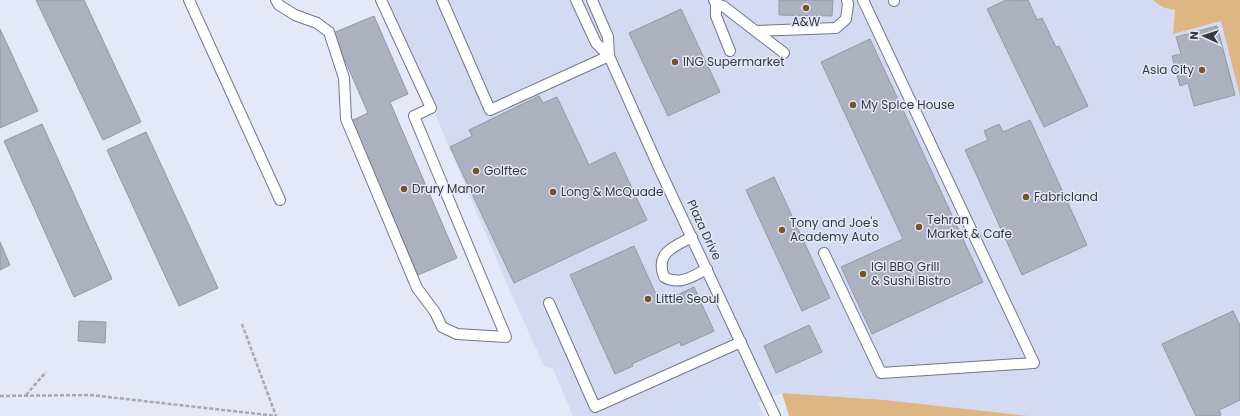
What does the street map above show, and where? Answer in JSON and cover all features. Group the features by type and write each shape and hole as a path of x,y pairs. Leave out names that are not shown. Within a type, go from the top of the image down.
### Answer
{"lane":[{"path":"189,0 280,200"},
{"path":"276,0 279,5 295,16 317,23 329,32 344,78 346,119 417,288 435,312 442,327 457,334 506,337 414,116 431,108 381,0"},
{"path":"442,0 490,110 609,56"},
{"name":"Plaza Drive","path":"576,0 596,43 609,56 659,168 775,416"},
{"name":"Plaza Drive","path":"592,0 608,37 609,56"},
{"path":"718,3 732,0"},
{"path":"756,31 836,28 846,19 848,4 847,0"},
{"path":"824,253 881,373 1034,363 863,0"},
{"path":"718,3 784,53"},
{"path":"718,3 716,16 730,51"},
{"path":"692,237 677,245 665,254 661,261 661,268 664,277 672,281 684,280 707,269"},
{"path":"549,303 595,407 741,342"}],"path":[{"path":"0,396 90,395 276,416 242,324"},
{"path":"26,395 46,372"}],"shaded area":[{"path":"387,0 1153,0 1157,4 1175,10 1173,34 1221,21 1240,88 1240,416 1029,416 885,400 782,393 758,403 764,416 573,416 553,369 544,366 513,298"},
{"path":"1153,0 1240,0 1240,96 1221,21 1173,34 1175,10 1163,7"},
{"path":"782,393 885,400 1029,416 789,416"}],"building":[{"path":"36,0 84,0 141,122 103,140"},
{"name":"A&W","path":"779,0 833,0 832,16 779,15"},
{"path":"1006,0 1028,0 1037,20 1042,18 1056,47 1059,46 1088,106 1044,127 987,9"},
{"name":"ING Supermarket","path":"681,9 720,92 668,116 629,33"},
{"name":"Drury Manor","path":"374,16 408,94 390,102 457,258 418,275 351,121 368,113 333,33"},
{"name":"Asia City","path":"1217,26 1235,95 1194,106 1188,83 1180,86 1172,56 1181,54 1176,37"},
{"path":"0,29 38,111 0,128"},
{"path":"870,39 983,282 872,334 841,267 903,239 821,62"},
{"name":"Long & McQuade","path":"539,96 543,103 557,97 589,165 615,152 647,220 514,283 450,147 472,136 469,130"},
{"name":"Fabricland","path":"1030,120 1087,245 1022,275 965,150 988,140 984,131 999,124 1003,132"},
{"path":"42,124 112,279 74,297 4,141"},
{"path":"146,132 218,288 179,306 107,150"},
{"name":"Tony and Joe's Academy Auto","path":"774,177 830,298 802,311 746,190"},
{"path":"0,242 10,265 0,270"},
{"path":"634,246 660,303 694,287 714,331 681,346 680,342 632,364 633,366 615,374 570,275"},
{"path":"1233,311 1240,325 1240,400 1219,410 1221,415 1219,416 1196,416 1162,344"},
{"path":"79,321 106,322 105,343 78,341"},
{"path":"809,325 822,352 776,373 764,346"}],"place":[{"name":"A&W","path":"806,8"},
{"name":"ING Supermarket","path":"675,62"},
{"name":"Asia City","path":"1202,70"},
{"name":"My Spice House","path":"853,105"},
{"name":"Golftec","path":"476,171"},
{"name":"Drury Manor","path":"404,189"},
{"name":"Long & McQuade","path":"553,192"},
{"name":"Fabricland","path":"1026,197"},
{"name":"Tehran Market & Cafe","path":"919,227"},
{"name":"Tony and Joe's Academy Auto","path":"782,230"},
{"name":"IGI BBQ Grill & Sushi Bistro","path":"863,274"},
{"name":"Little Seoul","path":"648,299"}]}
